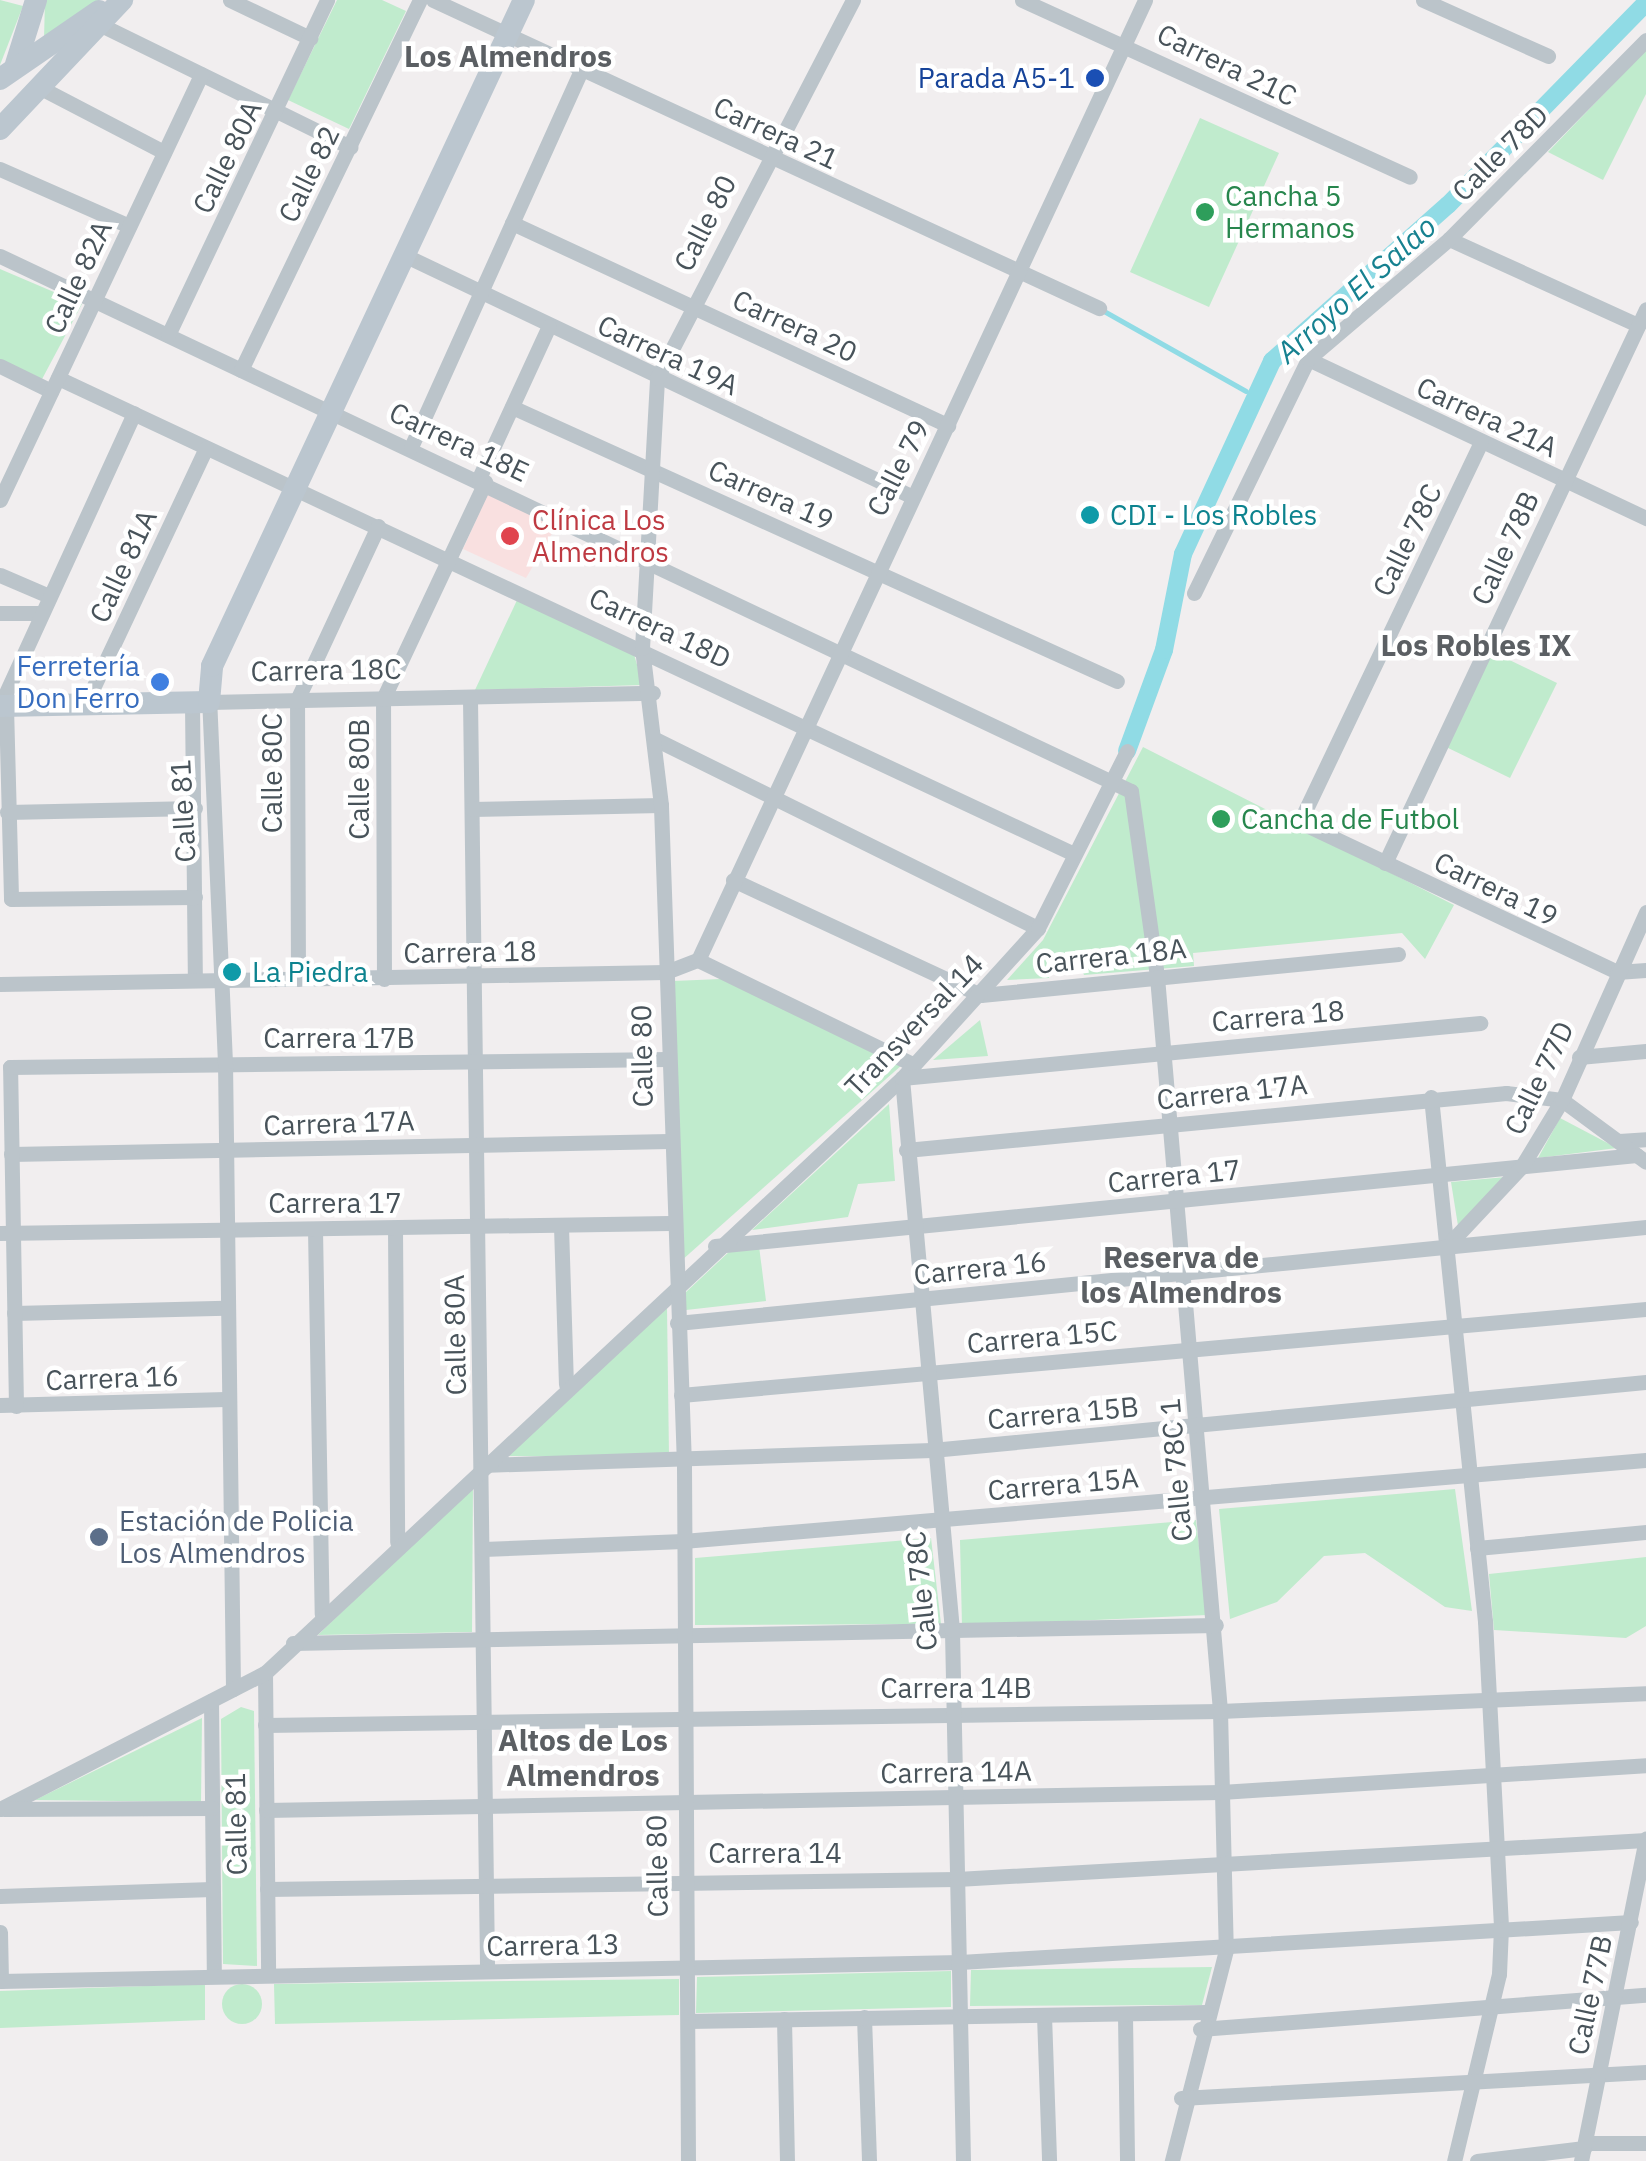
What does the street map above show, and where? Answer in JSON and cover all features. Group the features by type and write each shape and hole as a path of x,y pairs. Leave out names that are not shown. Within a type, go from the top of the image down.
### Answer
{"street":[{"path":"4,77 25,54 36,0"},
{"path":"4,77 114,0"},
{"path":"0,129 122,0"},
{"path":"230,0 310,38"},
{"name":"Calle 80A","path":"168,335 278,112 327,0"},
{"name":"Calle 82","path":"241,370 420,0"},
{"name":"Carrera 21","path":"433,0 1099,308"},
{"name":"Calle 81","path":"195,980 194,808 200,702 212,666 524,0"},
{"name":"Calle 80","path":"688,2161 681,1801 684,1465 670,1223 661,805 653,693 642,648 657,378 767,157 853,0"},
{"name":"Carrera 21C","path":"1022,0 1124,43 1410,177"},
{"name":"Calle 79","path":"698,960 876,569 948,425 1145,0"},
{"path":"1424,0 1548,56"},
{"path":"99,24 350,147"},
{"name":"Calle 78D","path":"1194,593 1308,359 1449,240 1646,40"},
{"path":"411,447 581,70"},
{"name":"Calle 82A","path":"2,489 200,74"},
{"path":"40,87 164,152"},
{"path":"0,170 129,226"},
{"name":"Carrera 20","path":"512,223 948,425"},
{"path":"1449,240 1638,325"},
{"name":"Carrera 18E","path":"0,256 650,556 1113,780"},
{"name":"Carrera 19A","path":"406,256 911,496"},
{"name":"Calle 78B","path":"1385,863 1646,309"},
{"name":"Calle 80B","path":"384,979 384,700 451,558 549,326"},
{"name":"Carrera 21A","path":"1308,359 1646,518"},
{"name":"Carrera 18D","path":"0,366 134,414 297,488 805,723 1074,854"},
{"name":"Carrera 19","path":"512,408 876,569 1117,682"},
{"path":"134,414 40,613 2,706 10,898 195,897"},
{"name":"Calle 78C","path":"1300,822 1481,442"},
{"name":"Calle 81A","path":"85,704 206,448"},
{"name":"Calle 80C","path":"298,979 296,700 378,526"},
{"path":"0,575 49,596"},
{"path":"0,613 40,613"},
{"name":"Carrera 18C","path":"2,706 653,693"},
{"name":"Calle 80A","path":"470,699 487,1970"},
{"name":"Calle 81","path":"200,702 225,1063 226,1399 233,1689"},
{"path":"657,740 1038,928"},
{"name":"Transversal 14","path":"674,1286 902,1078 1038,928 1128,751"},
{"name":"Calle 78C 1","path":"1113,780 1135,800 1157,976 1216,1625 1220,1711 1226,1950 1181,2098 1172,2161"},
{"path":"472,809 661,805"},
{"path":"7,812 194,808"},
{"name":"Carrera 19","path":"1300,822 1617,972"},
{"path":"733,880 980,995"},
{"name":"Calle 77D","path":"1446,1247 1522,1166 1562,1100 1646,912"},
{"name":"Carrera 18A","path":"980,995 1398,954"},
{"path":"698,960 914,1065"},
{"name":"Carrera 18","path":"0,984 666,972 698,960"},
{"path":"1617,972 1646,970"},
{"name":"Carrera 18","path":"902,1078 1480,1023"},
{"path":"1579,1056 1646,1051"},
{"name":"Carrera 17B","path":"11,1154 10,1067 668,1060"},
{"name":"Calle 78C","path":"902,1078 932,1450 952,1630 963,2161"},
{"path":"1431,1098 1490,1698 1501,1928 1490,2008 1454,2161"},
{"name":"Carrera 17A","path":"906,1150 1431,1098 1562,1100"},
{"path":"1562,1100 1641,1159"},
{"path":"1619,1142 1646,1139"},
{"name":"Carrera 17A","path":"11,1154 669,1142"},
{"path":"8,1405 14,1313 6,1233 11,1154"},
{"name":"Carrera 17","path":"716,1246 1522,1166 1641,1159"},
{"name":"Carrera 17","path":"6,1233 670,1223"},
{"path":"561,1226 566,1384"},
{"name":"Carrera 16","path":"677,1323 1646,1227"},
{"path":"315,1228 322,1614"},
{"path":"396,1228 397,1542"},
{"path":"0,1809 265,1673 397,1542 674,1286"},
{"path":"14,1313 225,1308"},
{"name":"Carrera 15C","path":"681,1395 1646,1308"},
{"name":"Carrera 15B","path":"482,1465 684,1465 932,1450 1462,1396 1646,1382"},
{"name":"Carrera 16","path":"8,1405 226,1399"},
{"name":"Carrera 15A","path":"483,1549 683,1541 1646,1460"},
{"path":"1477,1548 1646,1532"},
{"path":"293,1643 1216,1625"},
{"name":"Calle 81","path":"265,1673 268,1974"},
{"name":"Carrera 14B","path":"265,1726 481,1724 681,1714 1220,1711 1646,1693"},
{"name":"Calle 81","path":"212,1701 214,1975"},
{"name":"Carrera 14A","path":"266,1810 1221,1792 1494,1771 1646,1764"},
{"path":"0,1809 212,1808"},
{"name":"Carrera 14","path":"267,1890 486,1888 682,1878 957,1879 1224,1870 1646,1839"},
{"name":"Calle 77B","path":"1583,2151 1615,1995 1637,1916 1646,1839"},
{"path":"0,1896 212,1889"},
{"name":"Carrera 13","path":"0,1981 960,1962 1226,1950 1637,1916"},
{"path":"0,1932 0,1981"},
{"path":"1200,2028 1646,1995"},
{"path":"688,2021 1206,2012"},
{"path":"1044,2015 1049,2161"},
{"path":"1125,2015 1127,2161"},
{"path":"864,2018 869,2161"},
{"path":"784,2019 787,2161"},
{"path":"1181,2098 1646,2072"},
{"path":"1477,2161 1646,2143"}],"shaded area":[{"name":"Clínica Los Almendros","path":"488,494 557,525 526,578 463,549"}],"green space":[{"path":"0,0 23,6 0,65"},
{"path":"45,0 100,0 44,39"},
{"path":"337,0 382,0 406,11 349,129 288,100"},
{"path":"1646,50 1646,94 1603,180 1548,152"},
{"name":"Cancha 5 Hermanos","path":"1200,118 1279,153 1209,307 1130,272"},
{"path":"0,269 82,304 41,381 0,361"},
{"path":"518,598 633,651 643,685 475,690"},
{"path":"1491,651 1557,683 1510,778 1444,746"},
{"path":"1143,747 1454,905 1425,959 1402,933 1193,953 1194,966 1084,975 1080,965 1049,967 1049,978 1007,980 1043,940"},
{"path":"721,979 903,1064 681,1261 673,981"},
{"path":"980,1020 988,1056 933,1060"},
{"path":"889,1104 895,1181 858,1184 848,1217 752,1230"},
{"path":"1560,1118 1617,1148 1538,1158"},
{"path":"1506,1177 1459,1232 1451,1182"},
{"path":"759,1246 766,1301 686,1310 685,1293 731,1250"},
{"path":"667,1308 669,1457 503,1456"},
{"path":"473,1485 472,1632 318,1635"},
{"path":"1455,1489 1472,1611 1445,1607 1365,1553 1324,1556 1277,1602 1230,1619 1219,1509"},
{"path":"1196,1520 1207,1615 962,1626 960,1540"},
{"path":"931,1538 941,1624 695,1625 695,1558"},
{"path":"1646,1557 1646,1626 1626,1638 1494,1630 1489,1574"},
{"path":"241,1707 254,1711 257,1966 223,1964 221,1719"},
{"path":"202,1718 201,1802 35,1800"},
{"path":"1212,1967 1202,2005 970,2006 971,1970"},
{"path":"951,1971 951,2007 696,2013 697,1977"},
{"path":"679,1979 679,2015 275,2024 274,1984"},
{"path":"205,1984 205,2020 0,2028 0,1991"},
{"path":"242,1984 256,1990 262,2004 256,2018 242,2024 228,2018 222,2004 228,1990"}],"waterway":[{"name":"Arroyo El Salao","path":"1127,751 1164,650 1183,554 1272,361 1448,205 1646,3"},
{"path":"1102,310 1246,391"}],"place":[{"name":"Parada A5-1","path":"1095,78"},
{"name":"Cancha 5 Hermanos","path":"1205,212"},
{"name":"CDI - Los Robles","path":"1090,515"},
{"name":"Clínica Los Almendros","path":"510,536"},
{"name":"Ferretería Don Ferro","path":"160,682"},
{"name":"Cancha de Futbol","path":"1221,819"},
{"name":"La Piedra","path":"232,972"},
{"name":"Estación de Policia Los Almendros","path":"99,1537"}],"district":[{"name":"Los Almendros","path":"508,56"},
{"name":"Los Robles IX","path":"1476,645"},
{"name":"Reserva de los Almendros","path":"1181,1274"},
{"name":"Altos de Los Almendros","path":"583,1757"}]}
